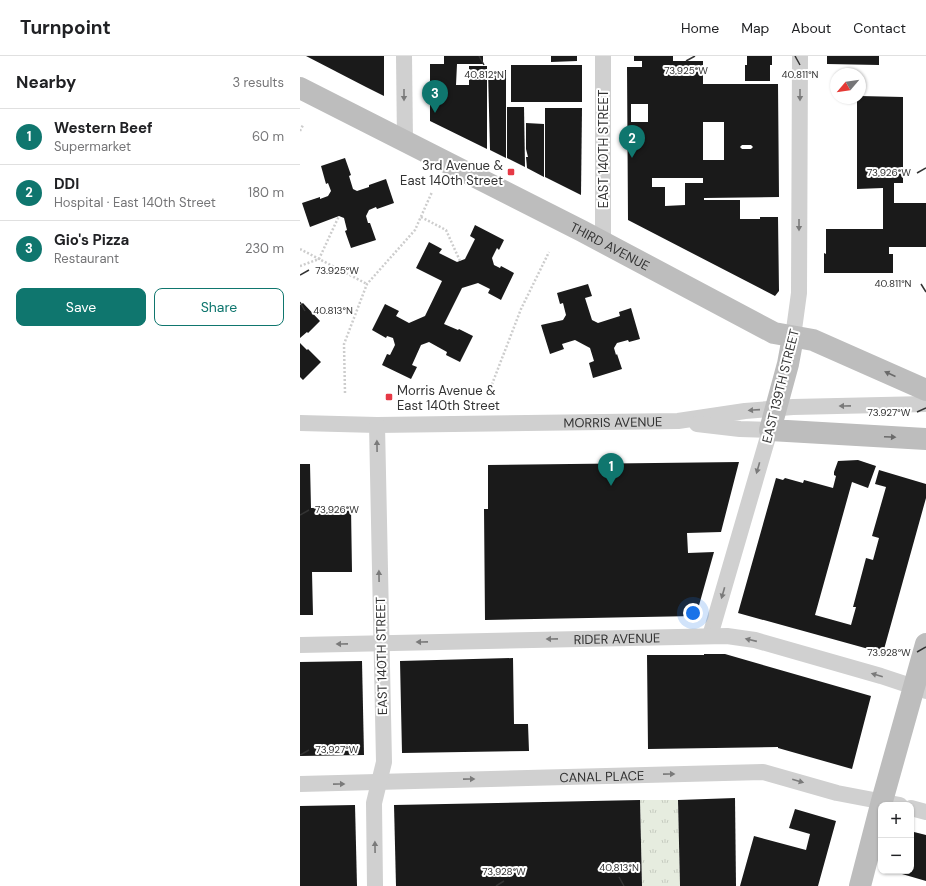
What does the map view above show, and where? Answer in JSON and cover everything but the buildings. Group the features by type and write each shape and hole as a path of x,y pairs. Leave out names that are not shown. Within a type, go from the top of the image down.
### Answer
{"main road":[{"name":"THIRD AVENUE","path":"300,88 603,242 774,333 813,340 926,390"},
{"name":"EAST 139TH STREET","path":"770,430 793,337"},
{"path":"770,430 926,439"},
{"path":"891,802 920,688 926,644"},
{"path":"860,886 878,838"}],"street":[{"path":"404,56 405,141"},
{"name":"EAST 140TH STREET","path":"603,56 603,242"},
{"name":"EAST 139TH STREET","path":"793,337 799,293 800,56"},
{"name":"MORRIS AVENUE","path":"300,423 377,425 678,422 745,411 926,404"},
{"path":"678,422 740,429 770,430"},
{"name":"EAST 140TH STREET","path":"375,886 374,803 384,762 380,643 377,425"},
{"name":"EAST 139TH STREET","path":"710,636 770,430"},
{"name":"RIDER AVENUE","path":"300,645 727,636 754,640 920,688"},
{"name":"CANAL PLACE","path":"300,784 763,772 837,792 886,802"},
{"path":"914,809 926,812"}],"path":[{"path":"300,131 303,125"},
{"path":"345,393 344,344 367,284 415,230 432,192"},
{"path":"300,266 319,259 339,216"},
{"path":"421,217 446,230 460,261"},
{"path":"300,249 367,284"},
{"path":"489,392 522,309 549,252"}],"green space":[{"path":"640,800 678,800 680,886 642,886"}],"place":[{"name":"Gio's Pizza","path":"435,113"},
{"name":"DDI","path":"632,158"},
{"name":"3rd Avenue & East 140th Street","path":"511,172"},
{"name":"Morris Avenue & East 140th Street","path":"389,397"},
{"name":"Western Beef","path":"611,486"}]}
